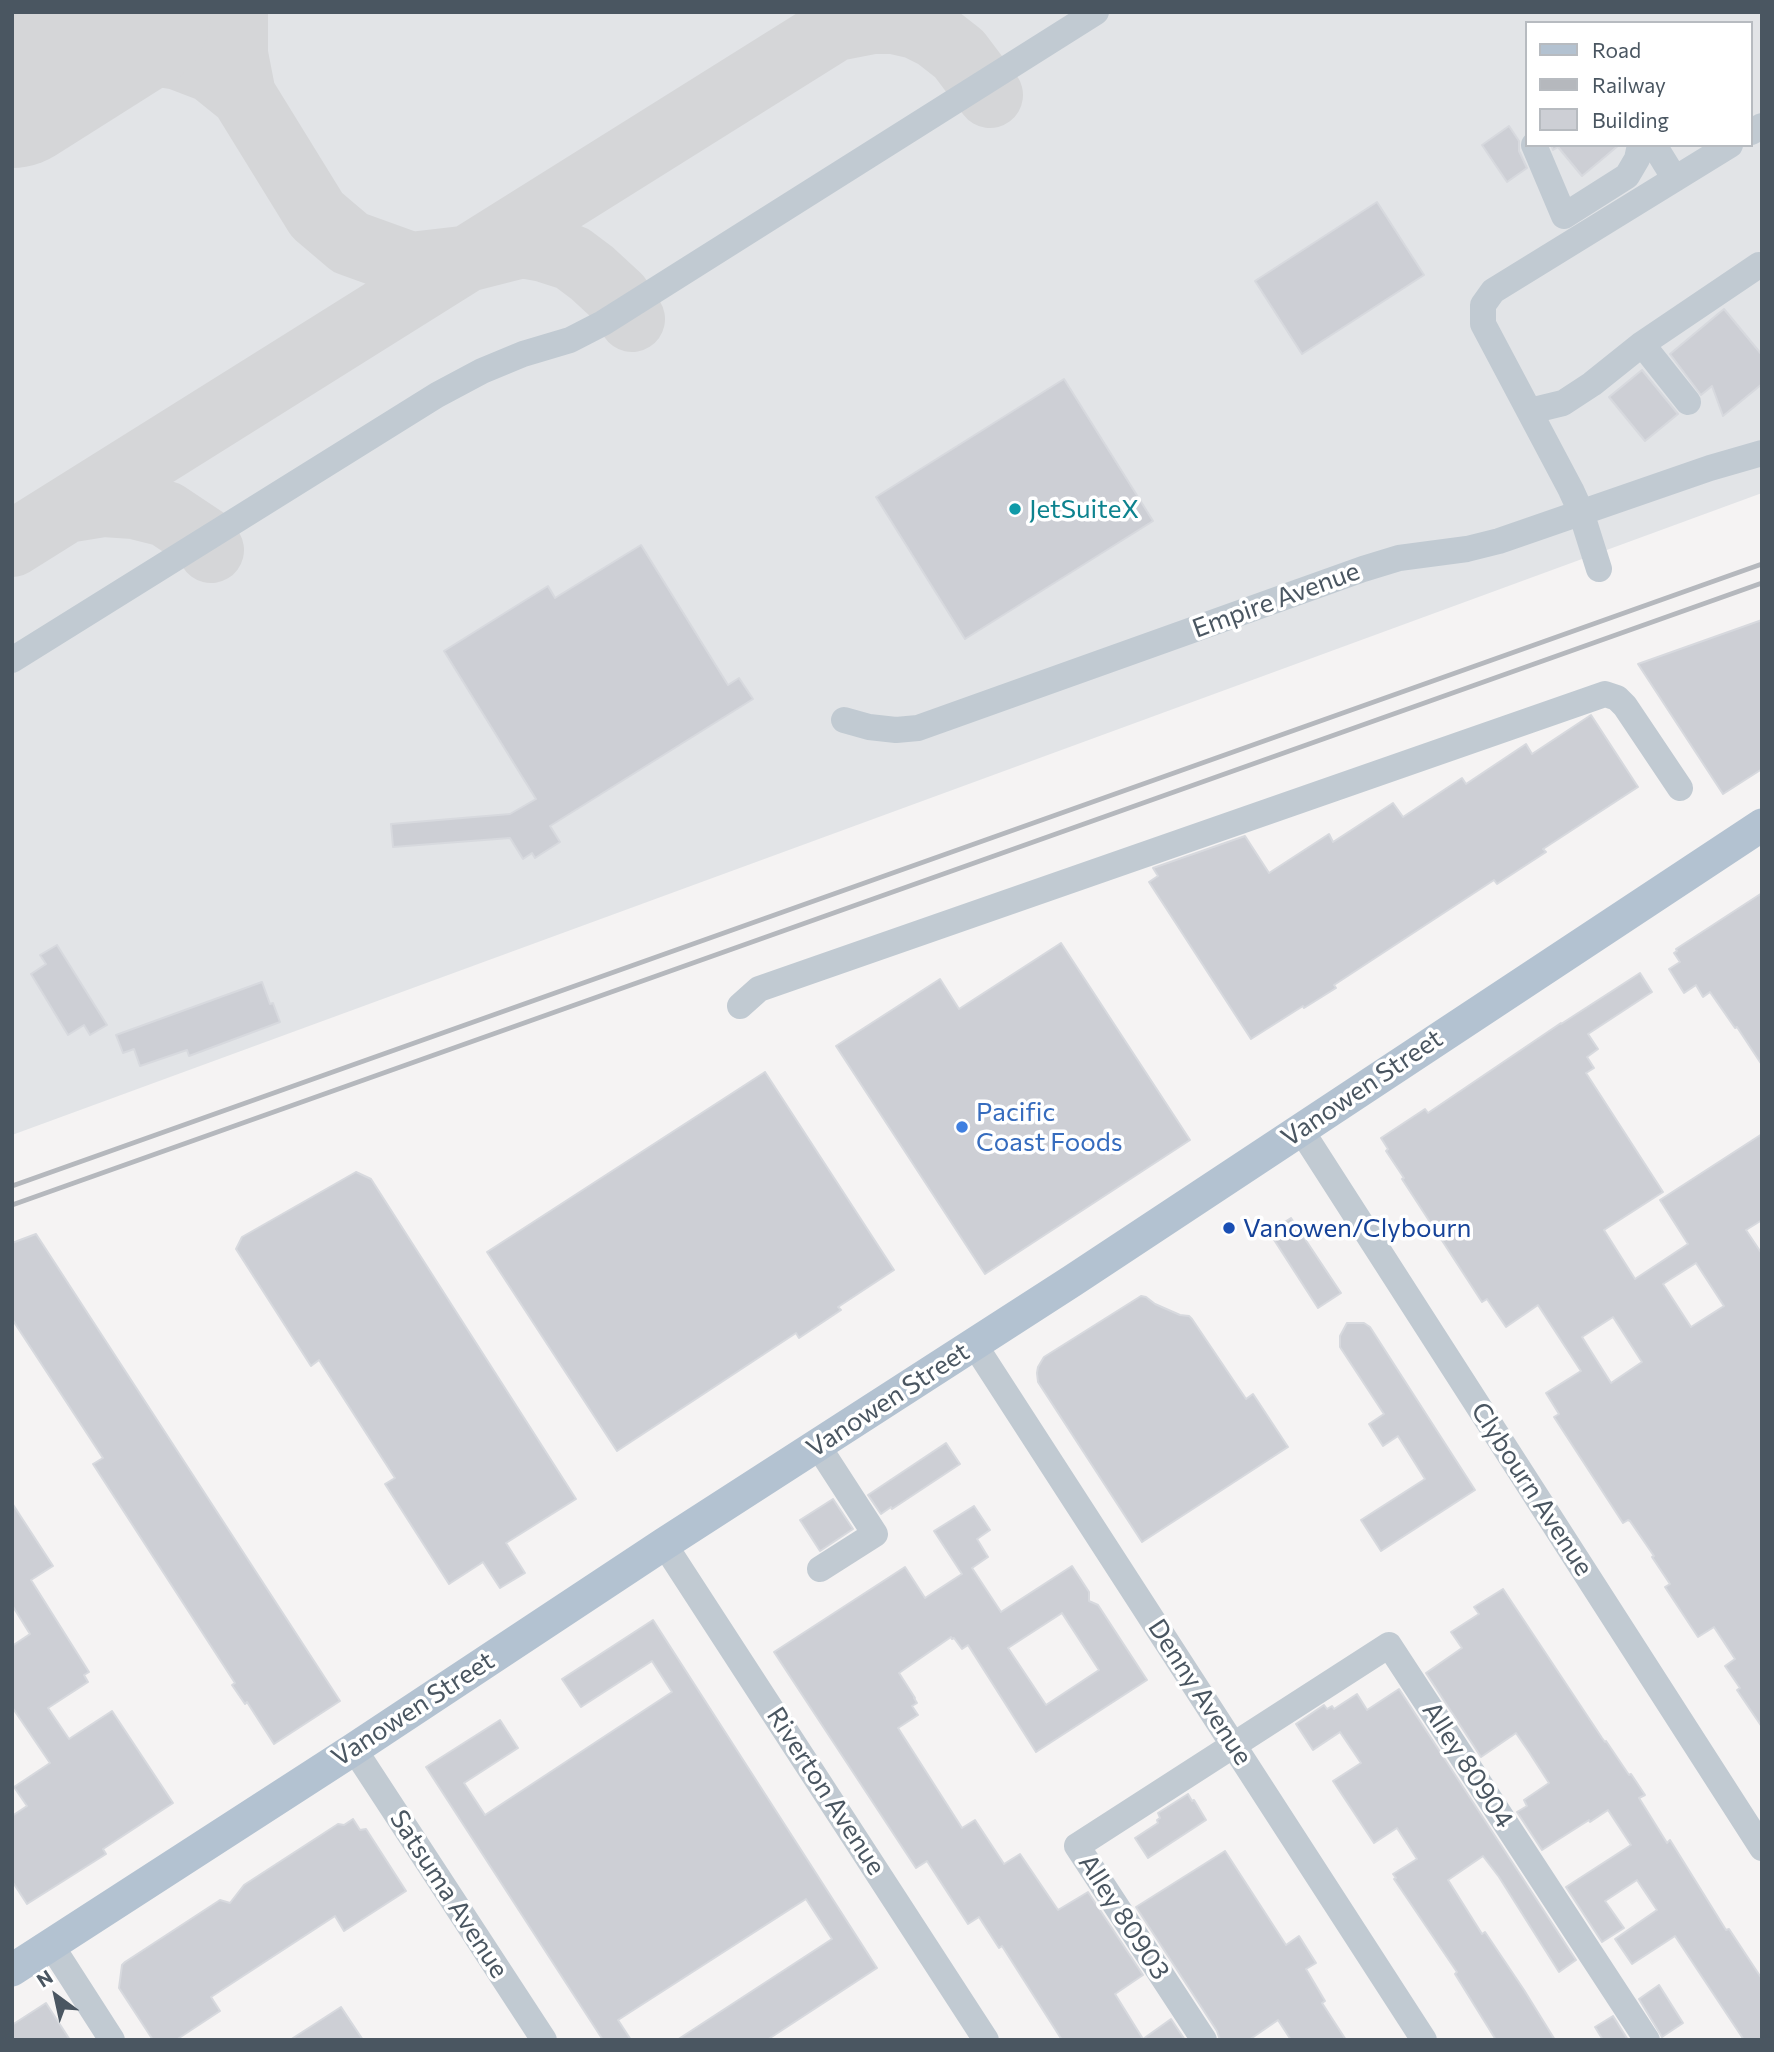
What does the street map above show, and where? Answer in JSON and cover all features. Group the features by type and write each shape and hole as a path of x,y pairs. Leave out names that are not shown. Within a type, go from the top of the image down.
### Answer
{"main road":[{"name":"Vanowen Street","path":"12,1970 974,1344 1762,825"}],"street":[{"path":"12,660 437,395 482,371 523,354 570,340 596,327 1096,12"},
{"path":"1535,147 1564,216 1627,176 1637,159 1640,147"},
{"path":"1656,147 1683,174"},
{"path":"1675,147 1683,174"},
{"path":"1599,569 1581,512 1534,410 1483,324 1483,305 1493,291 1727,147"},
{"path":"1534,410 1563,403 1592,384 1642,344 1759,265"},
{"path":"1642,344 1688,402"},
{"name":"Empire Avenue","path":"1710,468 1762,441"},
{"name":"Empire Avenue","path":"844,720 869,727 896,730 918,728 1363,569 1399,558 1467,549 1499,541 1710,468 1762,453"},
{"path":"740,1006 759,989 1605,694 1617,698 1625,706 1680,788"},
{"name":"Clybourn Avenue","path":"1301,1130 1762,1848"},
{"name":"Denny Avenue","path":"974,1344 1424,2040"},
{"path":"818,1446 875,1534 820,1569"},
{"name":"Riverton Avenue","path":"664,1544 986,2040"},
{"name":"Alley 80904","path":"1234,1744 1389,1644 1647,2040"},
{"name":"Alley 80903","path":"1204,2040 1077,1846 1234,1744"},
{"name":"Satsuma Avenue","path":"354,1749 544,2040"},
{"path":"51,1945 112,2040"}],"shaded area":[{"path":"12,12 1762,12 1762,493 12,1135"}],"building":[{"path":"1509,126 1519,141 1519,151 1527,168 1507,182 1482,145"},
{"path":"1558,147 1617,147 1582,176"},
{"path":"1377,202 1424,275 1302,354 1255,281"},
{"path":"1724,309 1762,355 1762,384 1723,416 1712,386 1701,395 1670,354"},
{"path":"1642,370 1678,414 1645,441 1609,397"},
{"name":"JetSuiteX","path":"1064,379 1153,521 965,639 876,497"},
{"path":"641,545 728,685 739,678 753,699 550,826 560,842 535,858 532,853 523,859 510,838 393,847 391,824 510,814 536,799 444,651 548,586 555,598"},
{"path":"1762,620 1762,769 1723,794 1638,664"},
{"path":"1591,715 1638,787 1543,849 1546,852 1497,884 1494,880 1334,985 1336,988 1251,1039 1149,882 1158,876 1153,868 1245,836 1269,873 1329,834 1333,842 1393,803 1403,817 1462,778 1466,784 1526,744 1532,754"},
{"path":"1762,893 1762,1065 1710,992 1703,997 1696,985 1684,993 1669,969 1680,962 1674,953 1676,949"},
{"path":"1061,943 1190,1140 985,1274 836,1046 940,979 959,1009"},
{"path":"57,945 107,1025 90,1035 84,1025 68,1035 31,974 46,964 40,955"},
{"path":"1640,973 1652,992 1588,1034 1598,1049 1587,1057 1594,1068 1586,1073 1663,1192 1604,1230 1635,1279 1688,1244 1660,1200 1762,1134 1762,1220 1746,1230 1762,1254 1762,1727 1737,1690 1740,1688 1725,1666 1735,1659 1714,1627 1698,1637 1665,1587 1670,1584 1652,1557 1654,1556 1630,1521 1623,1523 1554,1417 1559,1414 1546,1393 1581,1371 1538,1305 1506,1327 1487,1299 1482,1302 1402,1179 1404,1178 1386,1151 1388,1149 1381,1138 1425,1109 1428,1113","holes":["1696,1263 1724,1306 1691,1327 1663,1284","1613,1317 1642,1362 1611,1383 1582,1337"]},
{"path":"262,982 280,1022 189,1056 187,1050 140,1066 134,1049 123,1053 116,1035"},
{"path":"765,1072 894,1270 838,1307 841,1310 799,1338 796,1333 617,1451 487,1252"},
{"path":"356,1172 371,1179 576,1499 506,1543 525,1573 500,1588 483,1562 449,1584 385,1484 395,1478 319,1360 311,1366 236,1249 242,1237"},
{"path":"1291,1218 1341,1293 1318,1308 1269,1232"},
{"path":"36,1234 340,1701 274,1744 247,1702 245,1704 232,1685 235,1683 93,1464 103,1458 12,1319 12,1243"},
{"path":"1141,1296 1192,1319 1246,1399 1253,1394 1288,1447 1142,1542 1038,1382 1037,1373 1044,1357"},
{"path":"1347,1323 1364,1323 1370,1327 1475,1490 1381,1551 1361,1520 1425,1479 1398,1436 1383,1446 1369,1424 1384,1414 1340,1347 1340,1336"},
{"path":"946,1443 960,1464 881,1514 868,1495"},
{"path":"833,1499 853,1529 820,1551 800,1520"},
{"path":"12,1503 53,1566 31,1580 89,1672 84,1675 88,1682 48,1708 69,1739 112,1711 173,1803 103,1849 106,1854 27,1904 12,1881 12,1816 27,1806 14,1787 50,1763 12,1707 12,1646 30,1634 12,1605"},
{"path":"974,1506 990,1530 977,1539 988,1557 972,1568 1001,1612 1072,1566 1089,1592 1089,1601 1098,1605 1147,1680 1036,1752 968,1645 962,1649 951,1637 899,1673 915,1698 917,1703 912,1706 918,1715 898,1728 962,1828 975,1820 1004,1864 1020,1854 1058,1910 1088,1892 1143,1975 1115,1994 1143,2039 1171,2019 1185,2040 1062,2040 1002,1946 999,1948 979,1917 968,1924 927,1861 916,1868 774,1652 905,1567 925,1598 962,1574 934,1531","holes":["1062,1613 1099,1670 1046,1705 1008,1648"]},
{"path":"1503,1589 1602,1738 1645,1795 1639,1798 1667,1843 1670,1840 1726,1930 1729,1929 1762,1979 1762,2040 1744,2040 1675,1936 1632,1964 1615,1939 1657,1910 1637,1880 1605,1901 1624,1928 1602,1942 1566,1887 1631,1845 1608,1810 1542,1850 1517,1812 1527,1806 1524,1800 1549,1783 1529,1752 1516,1733 1481,1757 1426,1673 1462,1648 1451,1632 1479,1614 1474,1607"},
{"path":"653,1620 877,1968 767,2040 677,2040 832,1939 806,1899 618,2020 631,2040 603,2040 426,1767 500,1720 518,1748 464,1783 485,1815 672,1692 652,1661 581,1707 562,1679"},
{"path":"1399,1689 1576,1960 1559,1972 1483,1856 1448,1880 1555,2040 1496,2040 1455,1974 1457,1972 1394,1879 1396,1878 1393,1874 1417,1859 1397,1828 1374,1843 1333,1781 1361,1763 1340,1732 1313,1750 1296,1724 1324,1705 1327,1709 1332,1706 1334,1709 1357,1694 1367,1710"},
{"path":"1188,1794 1206,1820 1148,1858 1135,1838 1158,1823 1158,1813"},
{"path":"353,1819 360,1830 366,1829 406,1891 344,1931 335,1916 211,1997 220,2011 176,2040 153,2040 119,1988 122,1965 220,1900 230,1903 244,1885 338,1824 344,1825"},
{"path":"1225,1851 1286,1945 1299,1936 1316,1963 1306,1969 1325,2001 1322,2003 1346,2040 1291,2040 1278,2020 1249,2040 1220,2040 1217,2031 1136,1907"},
{"path":"1659,1985 1683,2023 1662,2037 1639,1999"},
{"path":"46,2003 70,2040 12,2040 12,2025"},
{"path":"341,2007 363,2040 290,2040"},
{"path":"1613,2016 1628,2040 1603,2040 1595,2027"}],"taxiway":[{"path":"235,12 235,54 243,95 317,215 350,243 411,265 471,258 522,245 544,249 572,258 592,273 618,297 632,319"},
{"path":"12,544 861,12"},
{"path":"836,28 872,21 894,21 916,26 936,36 959,54 990,95"},
{"path":"12,86 46,64 134,50 178,57 212,70 243,95"},
{"path":"67,510 104,504 134,506 166,514 205,540 211,550"}],"runway":[{"path":"12,86 129,12"}],"railway":[{"path":"12,1186 1762,564"},
{"path":"12,1205 1762,583"}],"place":[{"name":"JetSuiteX","path":"1015,509"},
{"name":"Pacific Coast Foods","path":"962,1127"},
{"name":"Vanowen/Clybourn","path":"1229,1228"}]}
